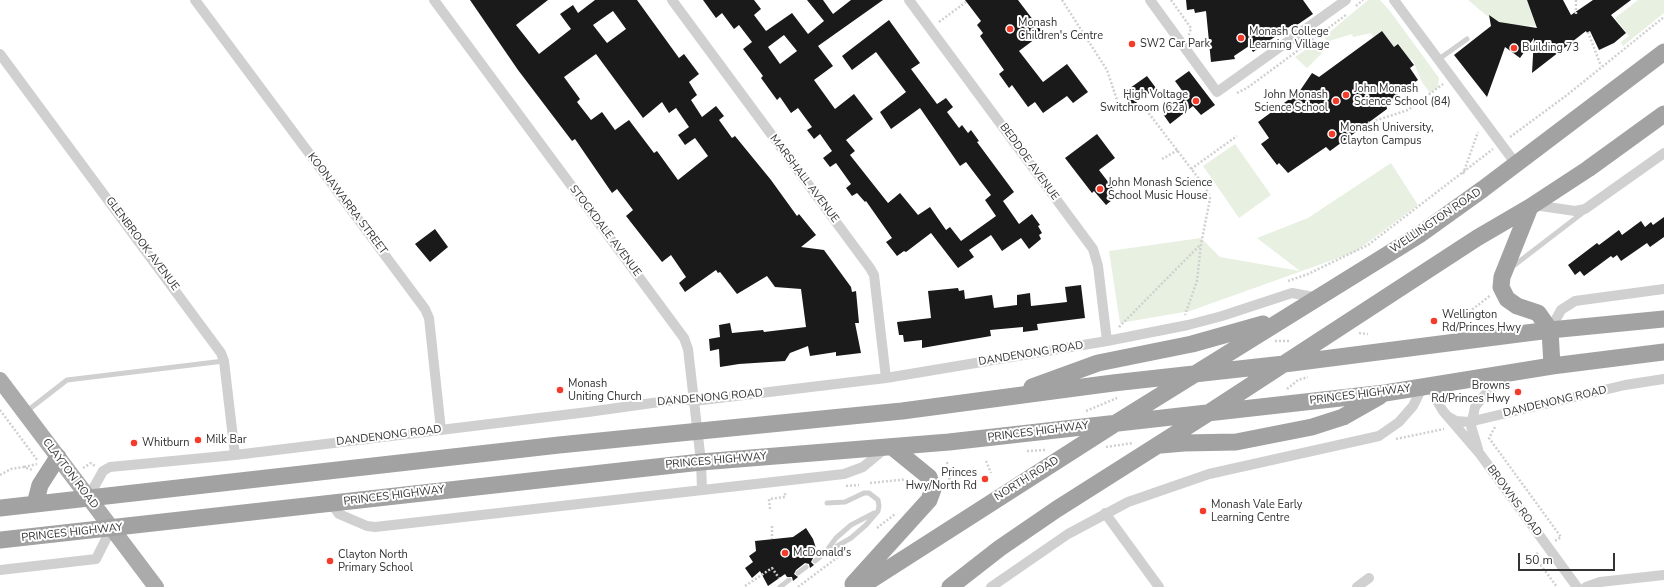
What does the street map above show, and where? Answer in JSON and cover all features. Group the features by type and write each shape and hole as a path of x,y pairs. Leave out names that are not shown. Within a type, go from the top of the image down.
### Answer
{"highway":[{"name":"WELLINGTON ROAD","path":"1196,374 1419,235 1664,52"},
{"path":"950,587 1026,529 1210,412 1477,238 1531,206 1588,169 1664,114"},
{"path":"1531,206 1503,274 1501,287 1505,298 1513,304 1538,313 1550,330 1552,366"},
{"path":"1004,398 1098,362 1223,337 1290,315"},
{"path":"2,505 35,504 698,430 870,415 1550,330 1664,319"},
{"path":"1427,387 1552,366 1664,352"},
{"name":"NORTH ROAD","path":"860,587 1116,423 1196,374"},
{"name":"PRINCES HIGHWAY","path":"0,540 111,529 701,462 949,442 1427,387"},
{"path":"1157,446 1180,443 1236,442 1312,427 1343,417 1385,393"},
{"path":"851,587 929,500 933,489 928,477 889,447"},
{"path":"35,504 40,485 58,457"}],"main road":[{"name":"CLAYTON ROAD","path":"0,380 156,587"}],"street":[{"name":"KOONAWARRA STREET","path":"195,0 426,310 429,318 441,430"},
{"name":"STOCKDALE AVENUE","path":"434,0 684,338 688,349 698,430 702,490"},
{"name":"MARSHALL AVENUE","path":"672,0 874,275 886,378"},
{"name":"BEDDOE AVENUE","path":"909,0 1093,249 1098,266 1107,341"},
{"path":"1150,0 1217,92 1346,0"},
{"path":"1394,0 1516,164"},
{"name":"GLENBROOK AVENUE","path":"0,54 219,349 224,361 235,455"},
{"path":"1531,206 1575,211 1588,208 1664,153"},
{"path":"1550,330 1561,310 1575,301 1664,289"},
{"name":"DANDENONG ROAD","path":"88,498 103,471 110,467 235,455 682,399 694,401 886,378 1107,341 1222,316 1286,294 1294,293 1319,298"},
{"path":"1471,422 1474,409 1480,398 1512,373"},
{"name":"DANDENONG ROAD","path":"1448,416 1456,421 1471,422 1625,385 1664,379"},
{"path":"991,587 1062,538 1105,513 1163,489 1209,474 1379,436 1399,422 1427,387"},
{"name":"BROWNS ROAD","path":"1427,387 1456,427 1480,454 1577,587"},
{"name":"BROWNS ROAD","path":"1471,422 1480,454"},
{"path":"331,503 339,514 367,526 375,527 847,474 867,465 889,447"},
{"path":"1105,513 1159,587"},
{"path":"0,570 96,559 111,529"},
{"path":"1586,587 1600,582 1664,574"},
{"path":"1356,587 1369,578"}],"lane":[{"path":"1439,59 1467,39"},
{"path":"1503,274 1588,208"},
{"path":"24,413 67,380 224,361"},
{"path":"815,561 825,553 851,538 866,525 878,511 878,500 869,493 864,493 845,502 827,503"},
{"path":"825,553 836,538 851,525 878,511"},
{"path":"798,573 806,567"},
{"path":"780,587 789,580"}],"path":[{"path":"1062,0 1107,70 1118,103 1131,111 1147,111 1206,188 1210,199 1200,244 1197,281 1184,314 1191,312"},
{"path":"1353,9 1363,0"},
{"path":"1576,0 1576,14"},
{"path":"939,22 966,2"},
{"path":"1234,95 1247,88 1348,14"},
{"path":"1287,282 1308,274 1368,245 1566,95 1664,17"},
{"path":"1588,32 1601,66"},
{"path":"1368,123 1408,110 1433,93 1444,83 1446,87"},
{"path":"1463,174 1478,130"},
{"path":"1191,169 1237,136"},
{"path":"1162,160 1178,150"},
{"path":"1119,327 1200,244"},
{"path":"1352,334 1368,334 1363,338"},
{"path":"1273,341 1297,340"},
{"path":"1272,405 1295,382 1314,376"},
{"path":"0,410 39,463 38,471"},
{"path":"1502,415 1489,438 1561,537"},
{"path":"1395,439 1456,427"},
{"path":"986,461 991,473"},
{"path":"947,462 951,488"},
{"path":"23,467 39,463"},
{"path":"867,484 911,478 914,484"},
{"path":"845,486 860,485"},
{"path":"768,495 792,492"},
{"path":"770,509 769,499 785,497 785,493"},
{"path":"772,526 772,539"},
{"path":"1534,556 1557,587"},
{"path":"745,586 772,568"}],"green space":[{"path":"1368,0 1380,0 1390,11 1439,78 1438,87 1430,93 1422,82 1412,59 1410,60 1399,44 1394,47 1382,31 1373,37 1371,33 1353,37 1352,34 1326,42 1325,36"},
{"path":"1468,0 1527,0 1536,26 1511,25 1499,22 1486,15"},
{"path":"1638,0 1664,0 1664,13 1623,46 1621,42 1629,36 1615,18"},
{"path":"1317,42 1322,53 1307,68 1295,57"},
{"path":"1235,144 1271,195 1239,218 1203,166"},
{"path":"1391,163 1418,205 1355,252 1190,311 1120,323 1109,251 1201,238 1220,257 1300,271 1257,238 1308,218"}],"building":[{"path":"470,0 548,0 516,25 539,54 571,29 560,14 573,5 578,13 595,0 637,0 679,58 684,54 699,74 689,82 697,95 691,100 702,117 716,106 724,116 719,120 732,138 735,136 771,180 797,216 799,214 816,235 801,247 824,250 851,287 852,292 856,291 859,323 855,323 861,353 836,356 836,352 810,356 808,346 790,353 785,361 739,364 720,367 719,349 710,351 709,339 720,337 719,325 730,323 732,333 763,330 764,332 806,327 801,289 775,287 767,276 737,294 720,272 718,273 716,270 685,292 679,283 686,277 671,255 662,262 626,216 633,210 617,189 612,193 575,139 572,141 518,70","holes":["613,11 626,29 607,43 593,25","596,54 643,118 662,102 669,113 676,108 689,127 678,135 685,145 695,138 708,156 678,180 657,151 654,153 629,120 615,130 602,112 591,120 577,102 580,99 564,77"]},
{"path":"703,0 754,0 761,9 754,15 766,31 792,13 808,34 824,21 807,0 823,0 833,14 851,0 883,0 818,46 833,66 814,80 835,109 854,94 873,119 846,140 855,151 850,155 888,203 900,193 918,215 930,207 946,230 950,227 961,241 996,216 985,200 991,195 966,162 960,166 920,108 891,129 880,112 906,92 876,52 852,70 842,56 889,20 920,63 911,69 937,104 946,98 953,107 947,112 959,128 962,125 968,133 971,130 979,141 977,142 1014,192 1003,201 1019,224 1032,214 1040,225 1038,226 1042,233 1039,235 1041,239 1029,249 1021,238 1002,251 991,235 969,250 974,257 958,268 931,233 906,252 904,251 897,256 886,242 892,238 866,201 865,202 857,193 852,196 846,188 851,184 836,163 830,167 823,158 832,151 820,134 814,139 807,130 812,127 798,108 791,113 780,97 777,100 761,78 763,76 743,49 752,42 739,25 734,29 722,13 716,18","holes":["784,35 797,51 780,64 768,47"]},
{"path":"965,0 1018,0 1043,33 1019,51 1043,82 1067,64 1088,92 1073,103 1067,96 1043,113 1035,102 1028,107 1012,85 1009,88 999,74 1004,70 980,36 983,33 977,25 981,21"},
{"name":"Monash College Learning Village","path":"1186,0 1303,0 1313,14 1294,27 1292,25 1253,52 1249,46 1234,56 1235,59 1211,62 1206,11 1195,13 1194,9 1187,10"},
{"name":"Building 73","path":"1527,0 1563,0 1571,15 1593,0 1631,0 1611,15 1626,33 1614,43 1599,50 1590,31 1587,33 1586,31 1532,73 1534,38 1520,58 1505,47 1487,97 1454,55 1491,26 1489,15 1499,22 1537,28"},
{"name":"John Monash Science School (84)","path":"1382,31 1394,47 1398,44 1414,65 1410,68 1418,80 1386,103 1387,109 1330,151 1326,147 1288,173 1279,163 1277,165 1261,144 1269,138 1258,122 1299,92 1312,73 1319,77"},
{"name":"High Voltage Switchroom (62a)","path":"1189,71 1215,105 1201,115 1193,106 1170,124 1163,114 1186,96 1175,81"},
{"path":"1147,76 1156,88 1132,106 1123,93"},
{"path":"1097,134 1115,158 1099,170 1118,195 1106,205 1094,191 1092,193 1065,158"},
{"path":"1664,217 1664,237 1650,247 1647,243 1621,261 1617,255 1613,258 1611,256 1584,276 1580,271 1575,275 1568,265 1597,243 1599,245 1619,230 1622,235 1641,221 1645,227 1651,222 1653,225"},
{"path":"435,229 448,247 430,262 415,244"},
{"path":"1081,285 1085,318 1037,324 1038,330 1023,332 1023,327 990,330 991,336 922,348 922,340 904,342 903,335 899,335 897,322 931,318 928,291 958,288 959,291 964,290 965,299 992,295 994,308 1017,305 1017,295 1030,293 1031,306 1067,302 1065,287"},
{"path":"806,528 813,539 816,548 811,556 813,558 811,562 814,565 810,568 809,564 805,563 796,570 794,574 798,577 793,581 792,577 787,577 785,574 768,586 760,571 752,578 745,568 753,562 749,556 756,551 755,541 793,537"}],"place":[{"name":"Monash Children's Centre","path":"1010,29"},
{"name":"Monash College Learning Village","path":"1241,38"},
{"name":"SW2 Car Park","path":"1132,44"},
{"name":"Building 73","path":"1514,48"},
{"name":"John Monash Science School (84)","path":"1346,95"},
{"name":"High Voltage Switchroom (62a)","path":"1196,101"},
{"name":"John Monash Science School","path":"1336,101"},
{"name":"Monash University, Clayton Campus","path":"1332,134"},
{"name":"John Monash Science School Music House","path":"1100,189"},
{"name":"Wellington Rd/Princes Hwy","path":"1434,321"},
{"name":"Monash Uniting Church","path":"560,390"},
{"name":"Browns Rd/Princes Hwy","path":"1518,392"},
{"name":"Milk Bar","path":"198,440"},
{"name":"Whitburn","path":"134,443"},
{"name":"Princes Hwy/North Rd","path":"985,479"},
{"name":"Monash Vale Early Learning Centre","path":"1203,511"},
{"name":"McDonald's","path":"785,553"},
{"name":"Clayton North Primary School","path":"330,561"}]}
